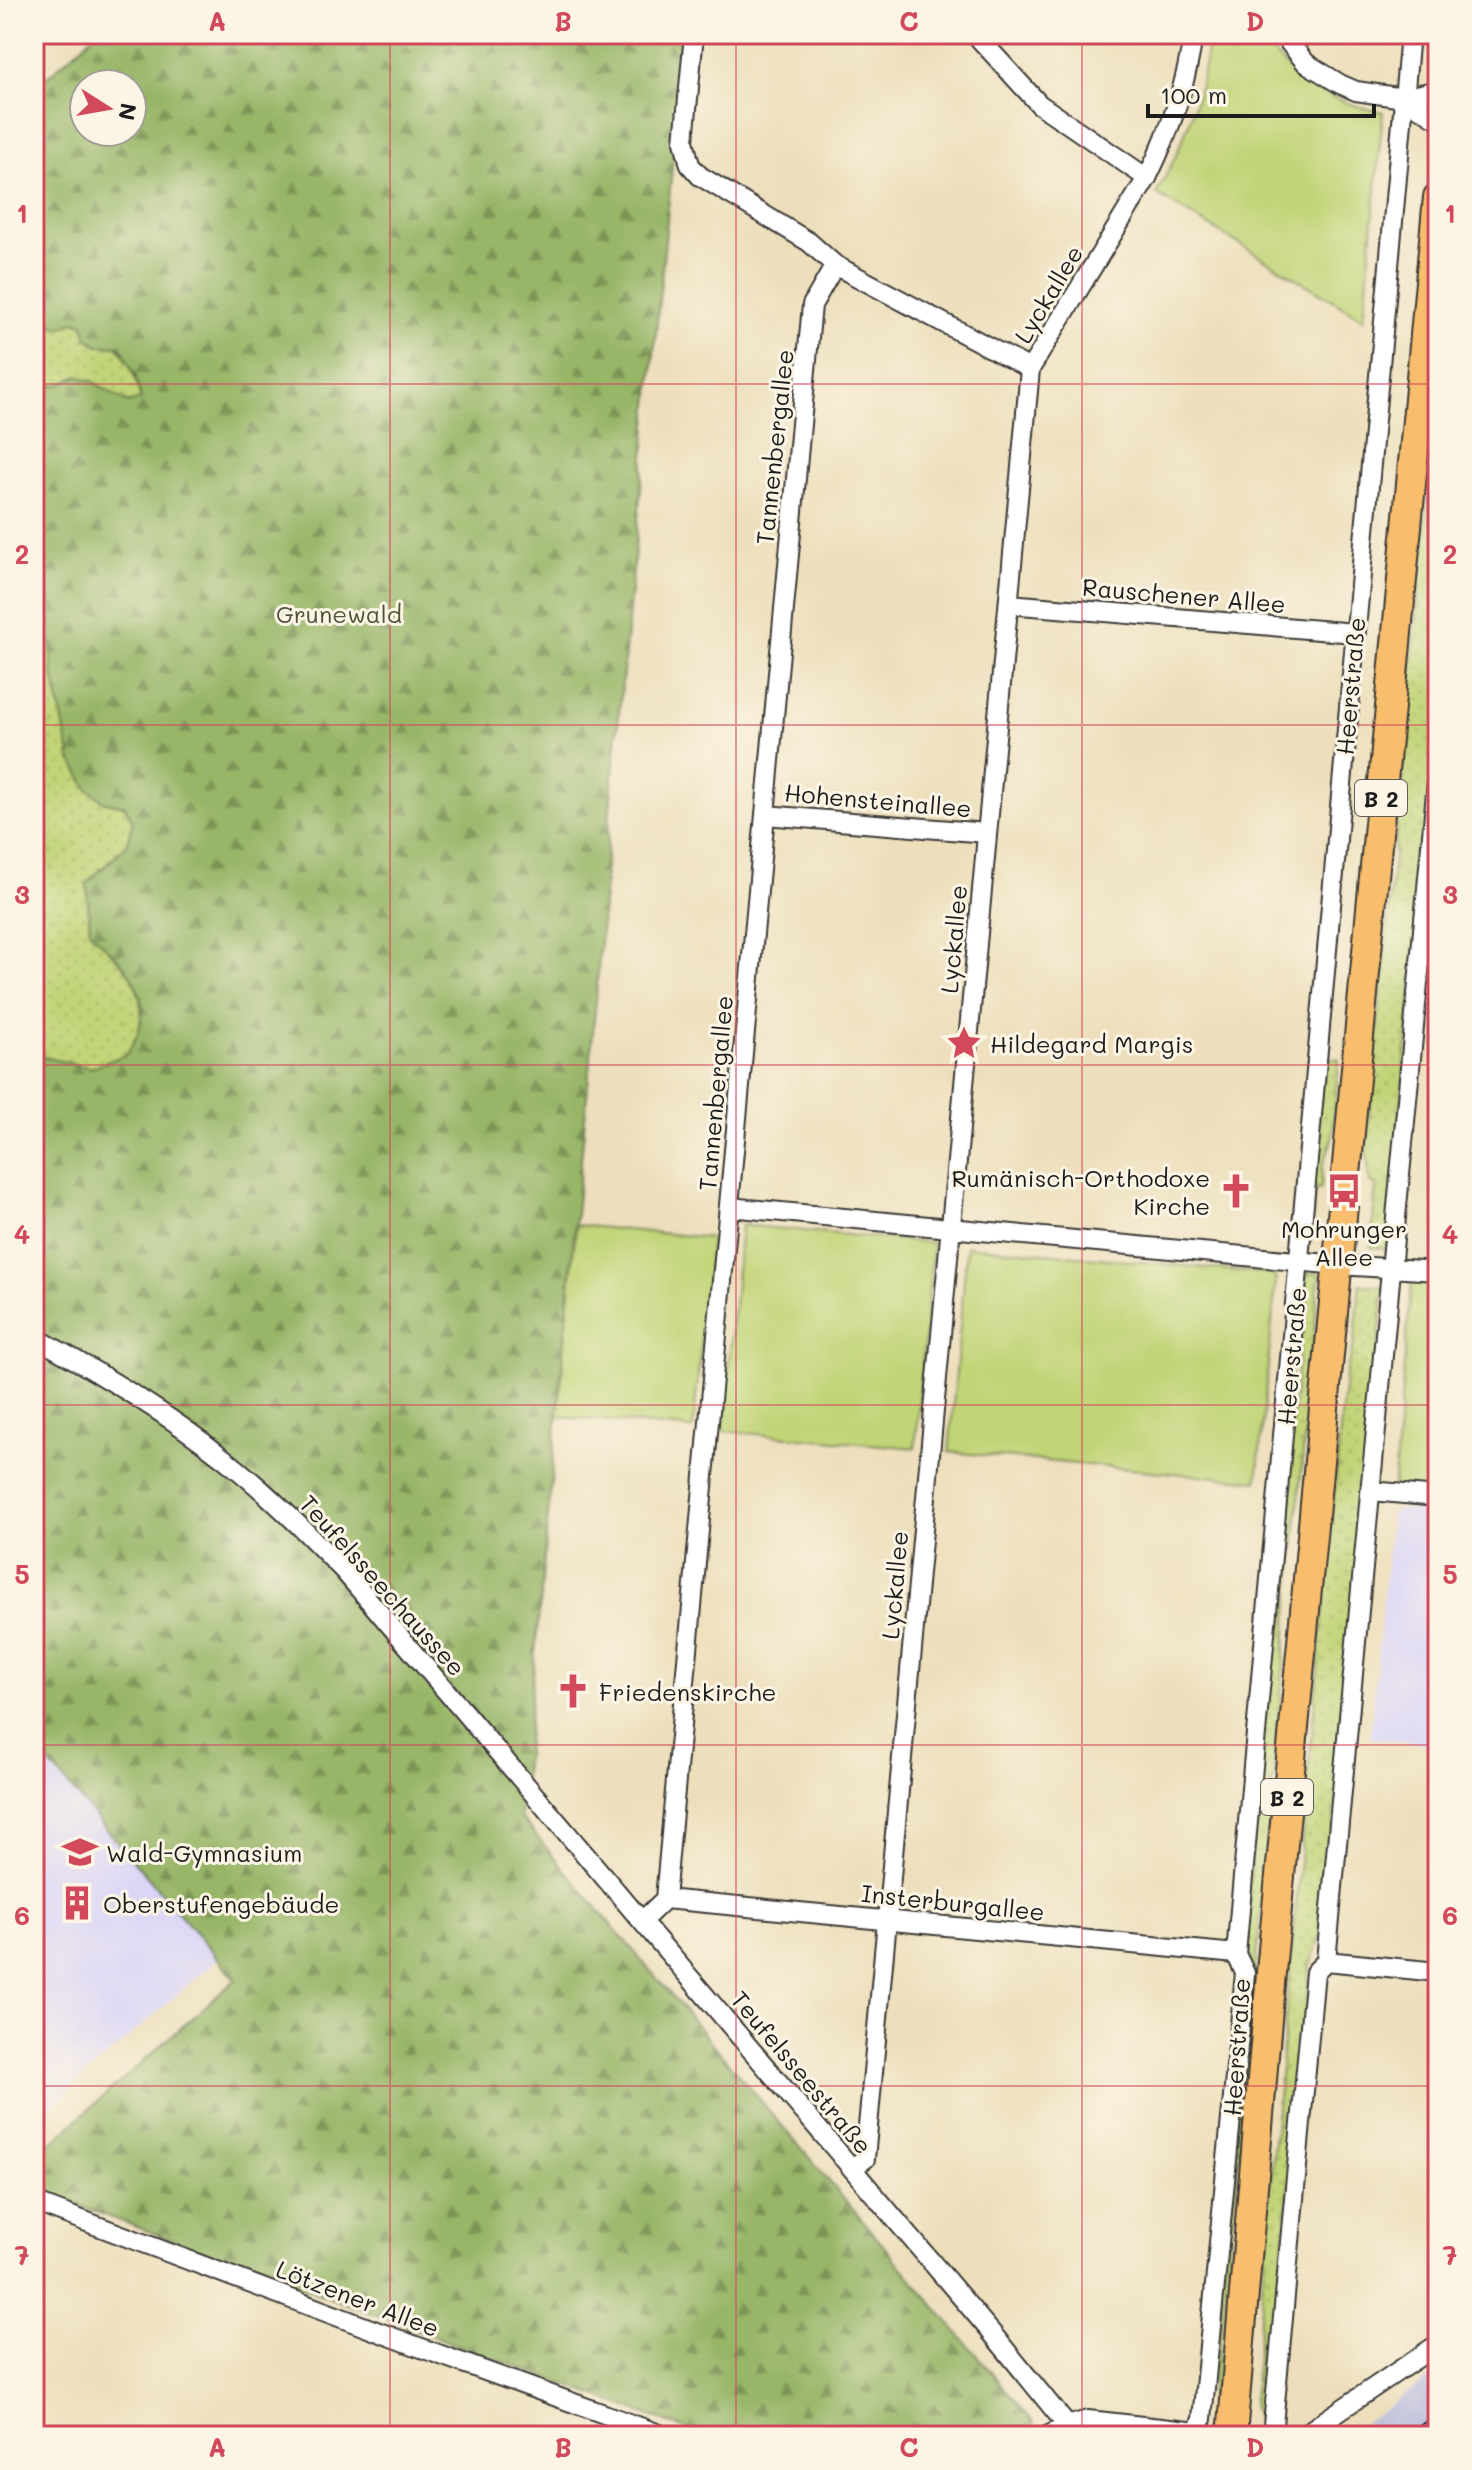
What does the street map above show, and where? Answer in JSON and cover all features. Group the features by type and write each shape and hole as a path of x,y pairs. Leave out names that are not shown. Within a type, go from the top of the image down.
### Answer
{"main road":[{"name":"Heerstraße","path":"1232,2436 1274,1945 1438,197"}],"street":[{"path":"694,34 684,141 690,165 710,184 809,242 835,265 1030,369"},
{"path":"975,34 1039,104 1147,178"},
{"name":"Lyckallee","path":"852,2168 865,2159 1030,369 1147,178 1176,112 1187,76 1193,34"},
{"path":"1282,34 1306,63 1356,91 1404,98 1438,90"},
{"name":"Heerstraße","path":"1072,2431 1088,2420 1197,2432 1200,2427 1245,1973 1236,1954 1410,34"},
{"path":"1404,98 1438,119"},
{"name":"Tannenbergallee","path":"665,1899 812,305 835,265"},
{"name":"Rauschener Allee","path":"1009,604 1355,633"},
{"path":"1272,2436 1315,1972 1326,1961 1438,771"},
{"name":"Hohensteinallee","path":"765,815 987,833"},
{"path":"729,1207 1338,1265 1438,1271"},
{"name":"Teufelsseechaussee","path":"34,1337 142,1401 197,1438 245,1476 344,1571 490,1741"},
{"path":"1371,1491 1438,1497"},
{"name":"Teufelsseestraße","path":"490,1741 1072,2431"},
{"path":"642,1921 665,1899"},
{"name":"Insterburgallee","path":"665,1899 1236,1954"},
{"path":"1326,1961 1438,1972"},
{"name":"Lötzener Allee","path":"34,2202 665,2436"},
{"path":"1302,2436 1438,2344"},
{"path":"1047,2436 1072,2431"}],"shaded area":[{"path":"1397,1509 1438,1512 1438,1745 1370,1738 1391,1514"},
{"name":"Wald-Gymnasium","path":"34,1746 219,1958 34,2120"},
{"path":"1430,2378 1438,2389 1438,2436 1345,2436"}],"green space":[{"name":"Grunewald","path":"95,34 685,34 611,796 595,1010 520,1817 1034,2423 1008,2436 705,2436 34,2189 34,2158 236,1979 34,1746 34,1055 91,1068 127,1054 139,1030 142,1014 137,987 130,975 90,932 87,883 126,846 133,821 125,806 105,802 88,789 71,760 52,670 45,566 34,550 34,386 60,385 78,376 128,403 141,399 135,374 119,346 99,346 87,338 84,324 74,321 55,328 34,311 34,89"},
{"path":"1209,34 1259,34 1283,63 1313,86 1346,102 1383,112 1364,319 1156,194 1176,156 1191,117"},
{"path":"34,311 44,320 66,326 74,321 112,341 133,372 141,400 128,403 78,376 60,385 34,386"},
{"path":"1438,390 1438,703 1388,1249 1371,1247 1376,1185 1370,1183 1366,1149"},
{"path":"34,550 45,566 50,605 105,802 125,806 133,821 126,846 87,883 90,931 130,974 140,1000 139,1030 128,1054 91,1068 34,1055"},
{"path":"1323,1058 1339,1059 1332,1140 1323,1165 1321,1188 1314,1191 1310,1242 1306,1242"},
{"path":"576,1225 711,1238 693,1429 558,1416"},
{"path":"741,1225 933,1243 915,1448 723,1431"},
{"path":"967,1246 1273,1274 1276,1280 1257,1481 949,1452"},
{"path":"1306,1272 1319,1274 1319,1278 1235,2194 1210,2436 1201,2436 1207,2420 1252,1965 1244,1941"},
{"path":"1438,1276 1438,1492 1393,1490 1412,1277"},
{"path":"1360,1284 1384,1287 1325,1921 1310,1966 1267,2420 1257,2420 1253,2408 1271,2174 1345,1377 1355,1340"}],"tram line":[{"path":"1405,2436 1438,2413"},
{"path":"1430,2436 1438,2431"}],"place":[{"name":"Hildegard Margis","path":"964,1043"},
{"name":"Rumänisch-Orthodoxe Kirche","path":"1236,1191"},
{"name":"Mohrunger Allee","path":"1344,1191"},
{"name":"Friedenskirche","path":"573,1691"},
{"name":"Wald-Gymnasium","path":"80,1852"},
{"name":"Oberstufengebäude","path":"77,1903"}]}
